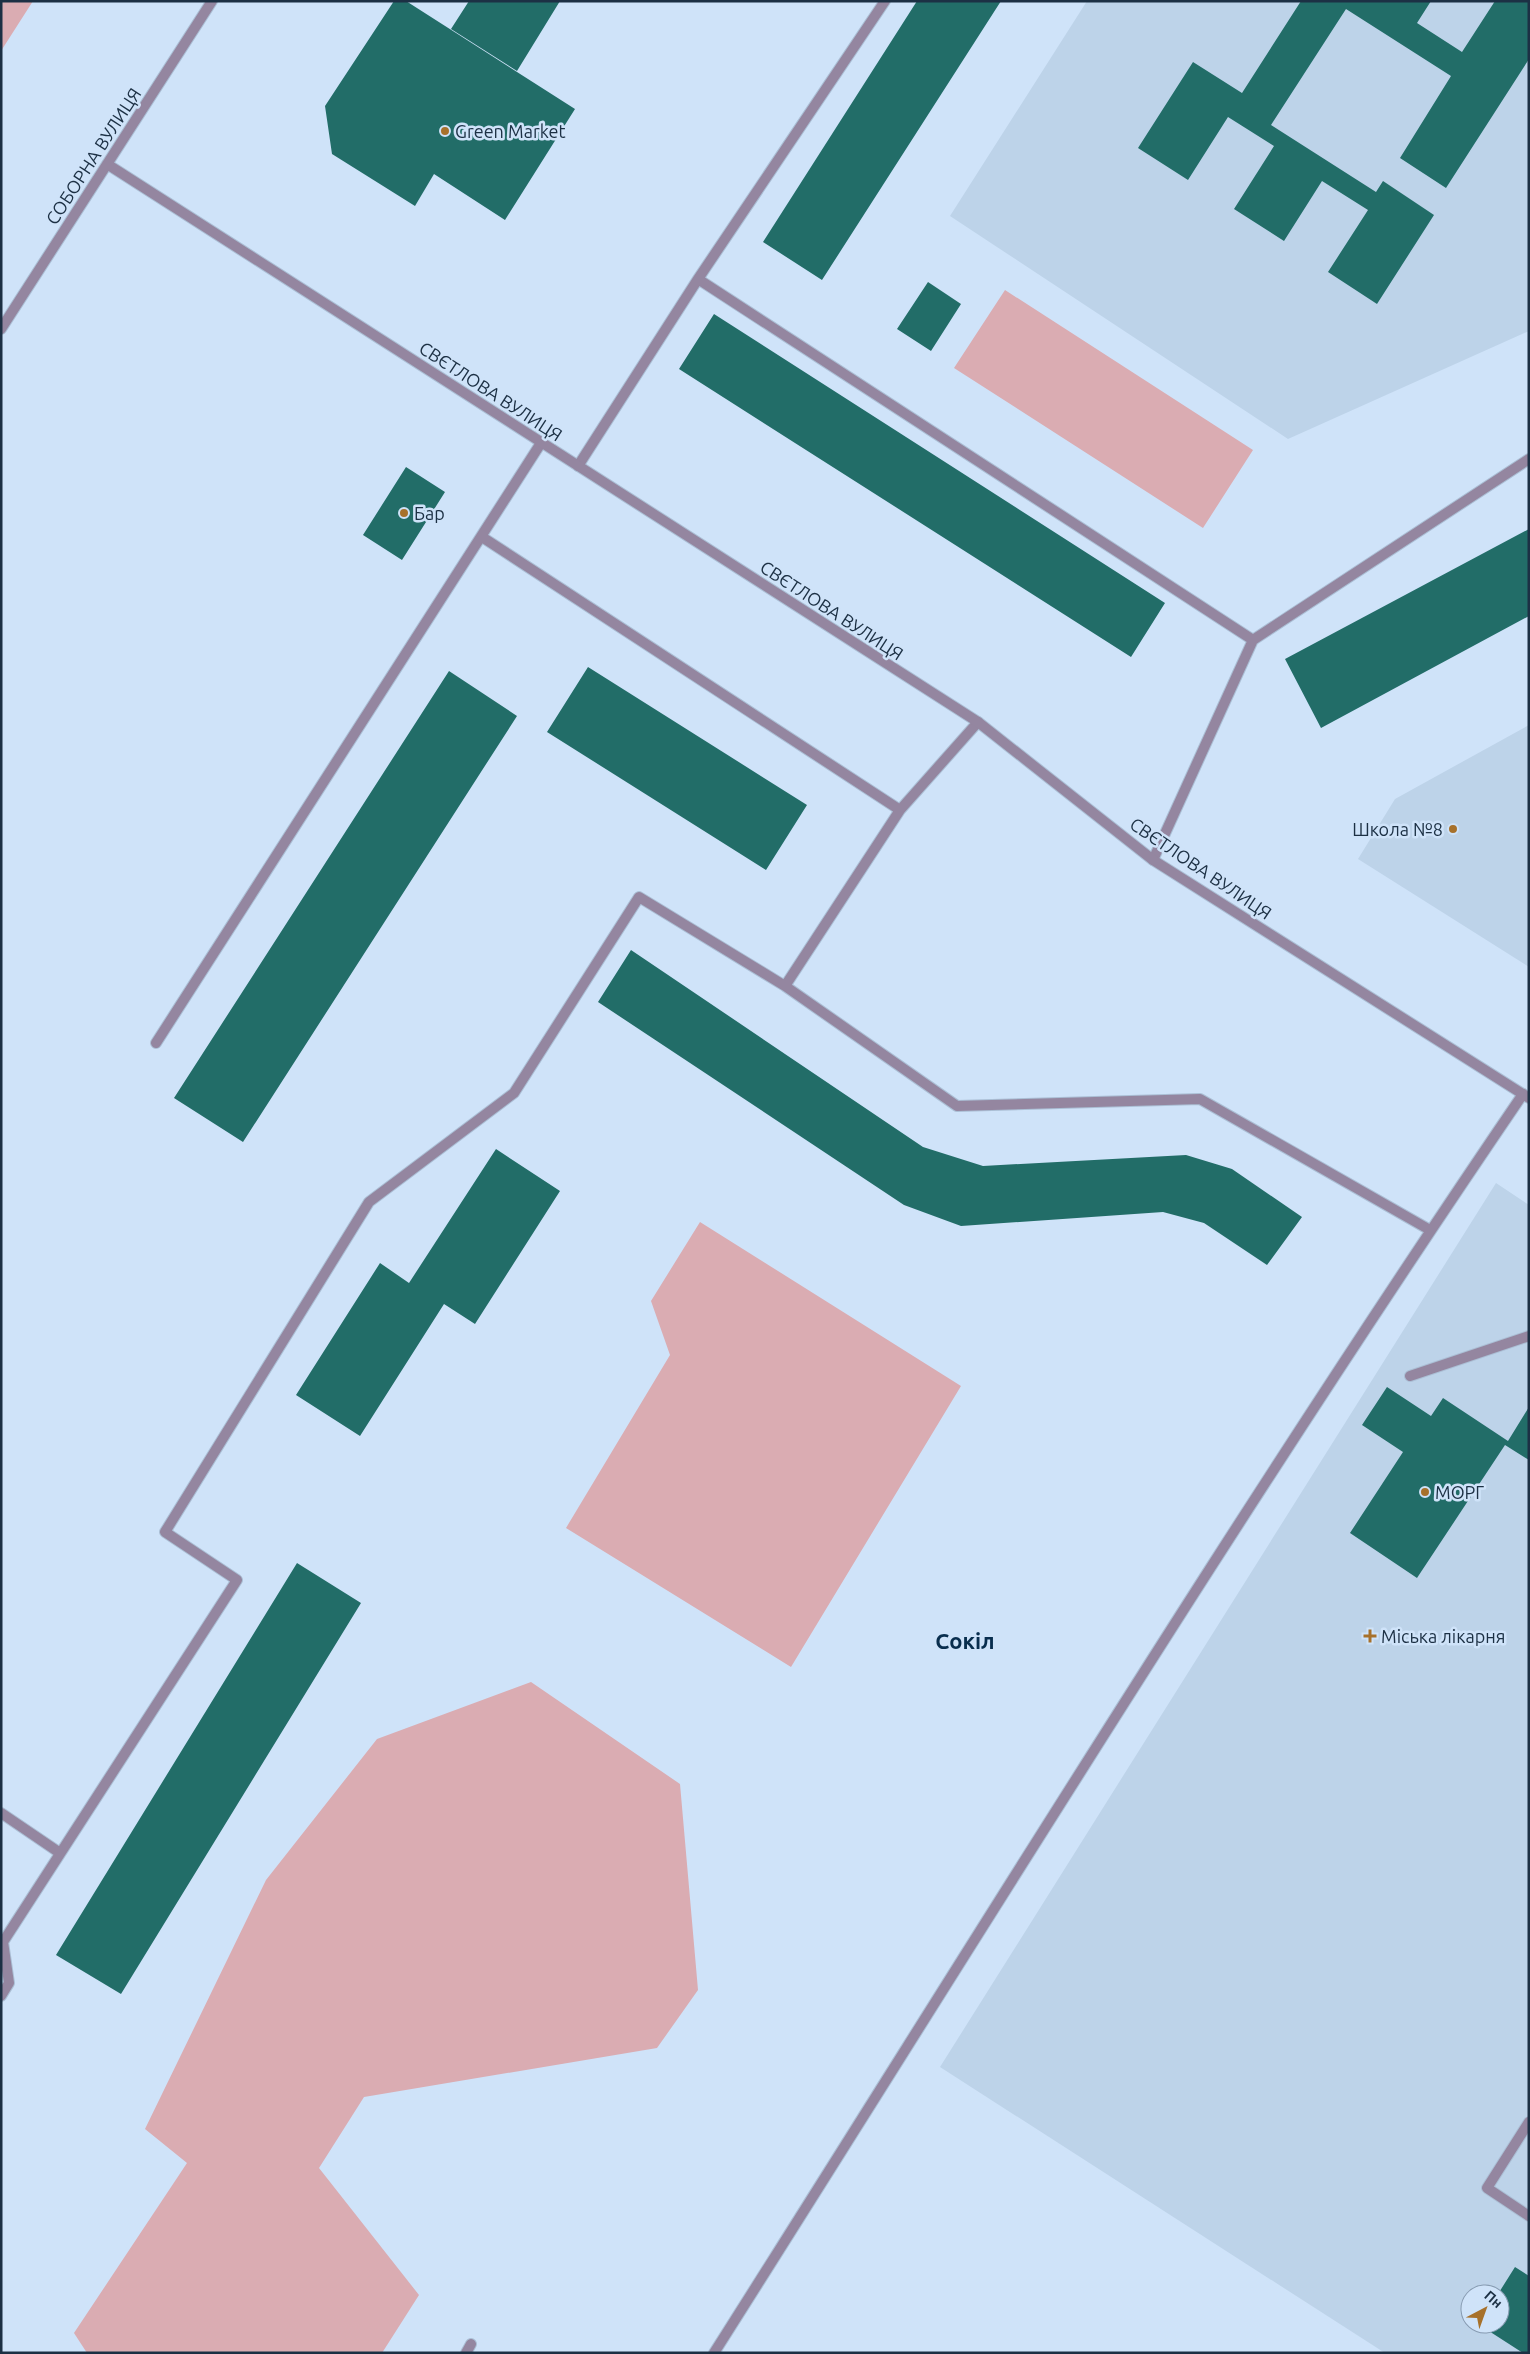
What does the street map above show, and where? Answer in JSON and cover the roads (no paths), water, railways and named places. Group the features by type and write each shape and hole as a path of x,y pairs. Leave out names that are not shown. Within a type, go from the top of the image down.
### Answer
{"street":[{"name":"СОБОРНА ВУЛИЦЯ","path":"1,329 212,1"},
{"path":"578,466 698,279 885,1"},
{"name":"СВЄТЛОВА ВУЛИЦЯ","path":"107,164 978,722 1153,860 1526,1096"},
{"path":"698,279 1253,640"},
{"path":"156,1043 541,443"},
{"path":"1153,860 1253,640 1529,459"},
{"path":"482,537 900,810"},
{"path":"785,986 900,810 978,722"},
{"path":"1,1996 9,1983 3,1942 237,1580 165,1532 369,1202 514,1093 639,897 785,986 957,1106 1200,1099 1430,1230"},
{"path":"714,2353 1263,1486 1430,1230 1526,1096"},
{"path":"1410,1376 1529,1336"},
{"path":"1,1813 60,1853"},
{"path":"1529,2122 1487,2188 1529,2216"}],"place":[{"name":"Green Market","path":"445,131"},
{"name":"Бар","path":"404,513"},
{"name":"Школа №8","path":"1453,829"},
{"name":"МОРГ","path":"1425,1492"},
{"name":"Міська лікарня","path":"1370,1636"}],"district":[{"name":"Сокіл","path":"965,1640"}]}
